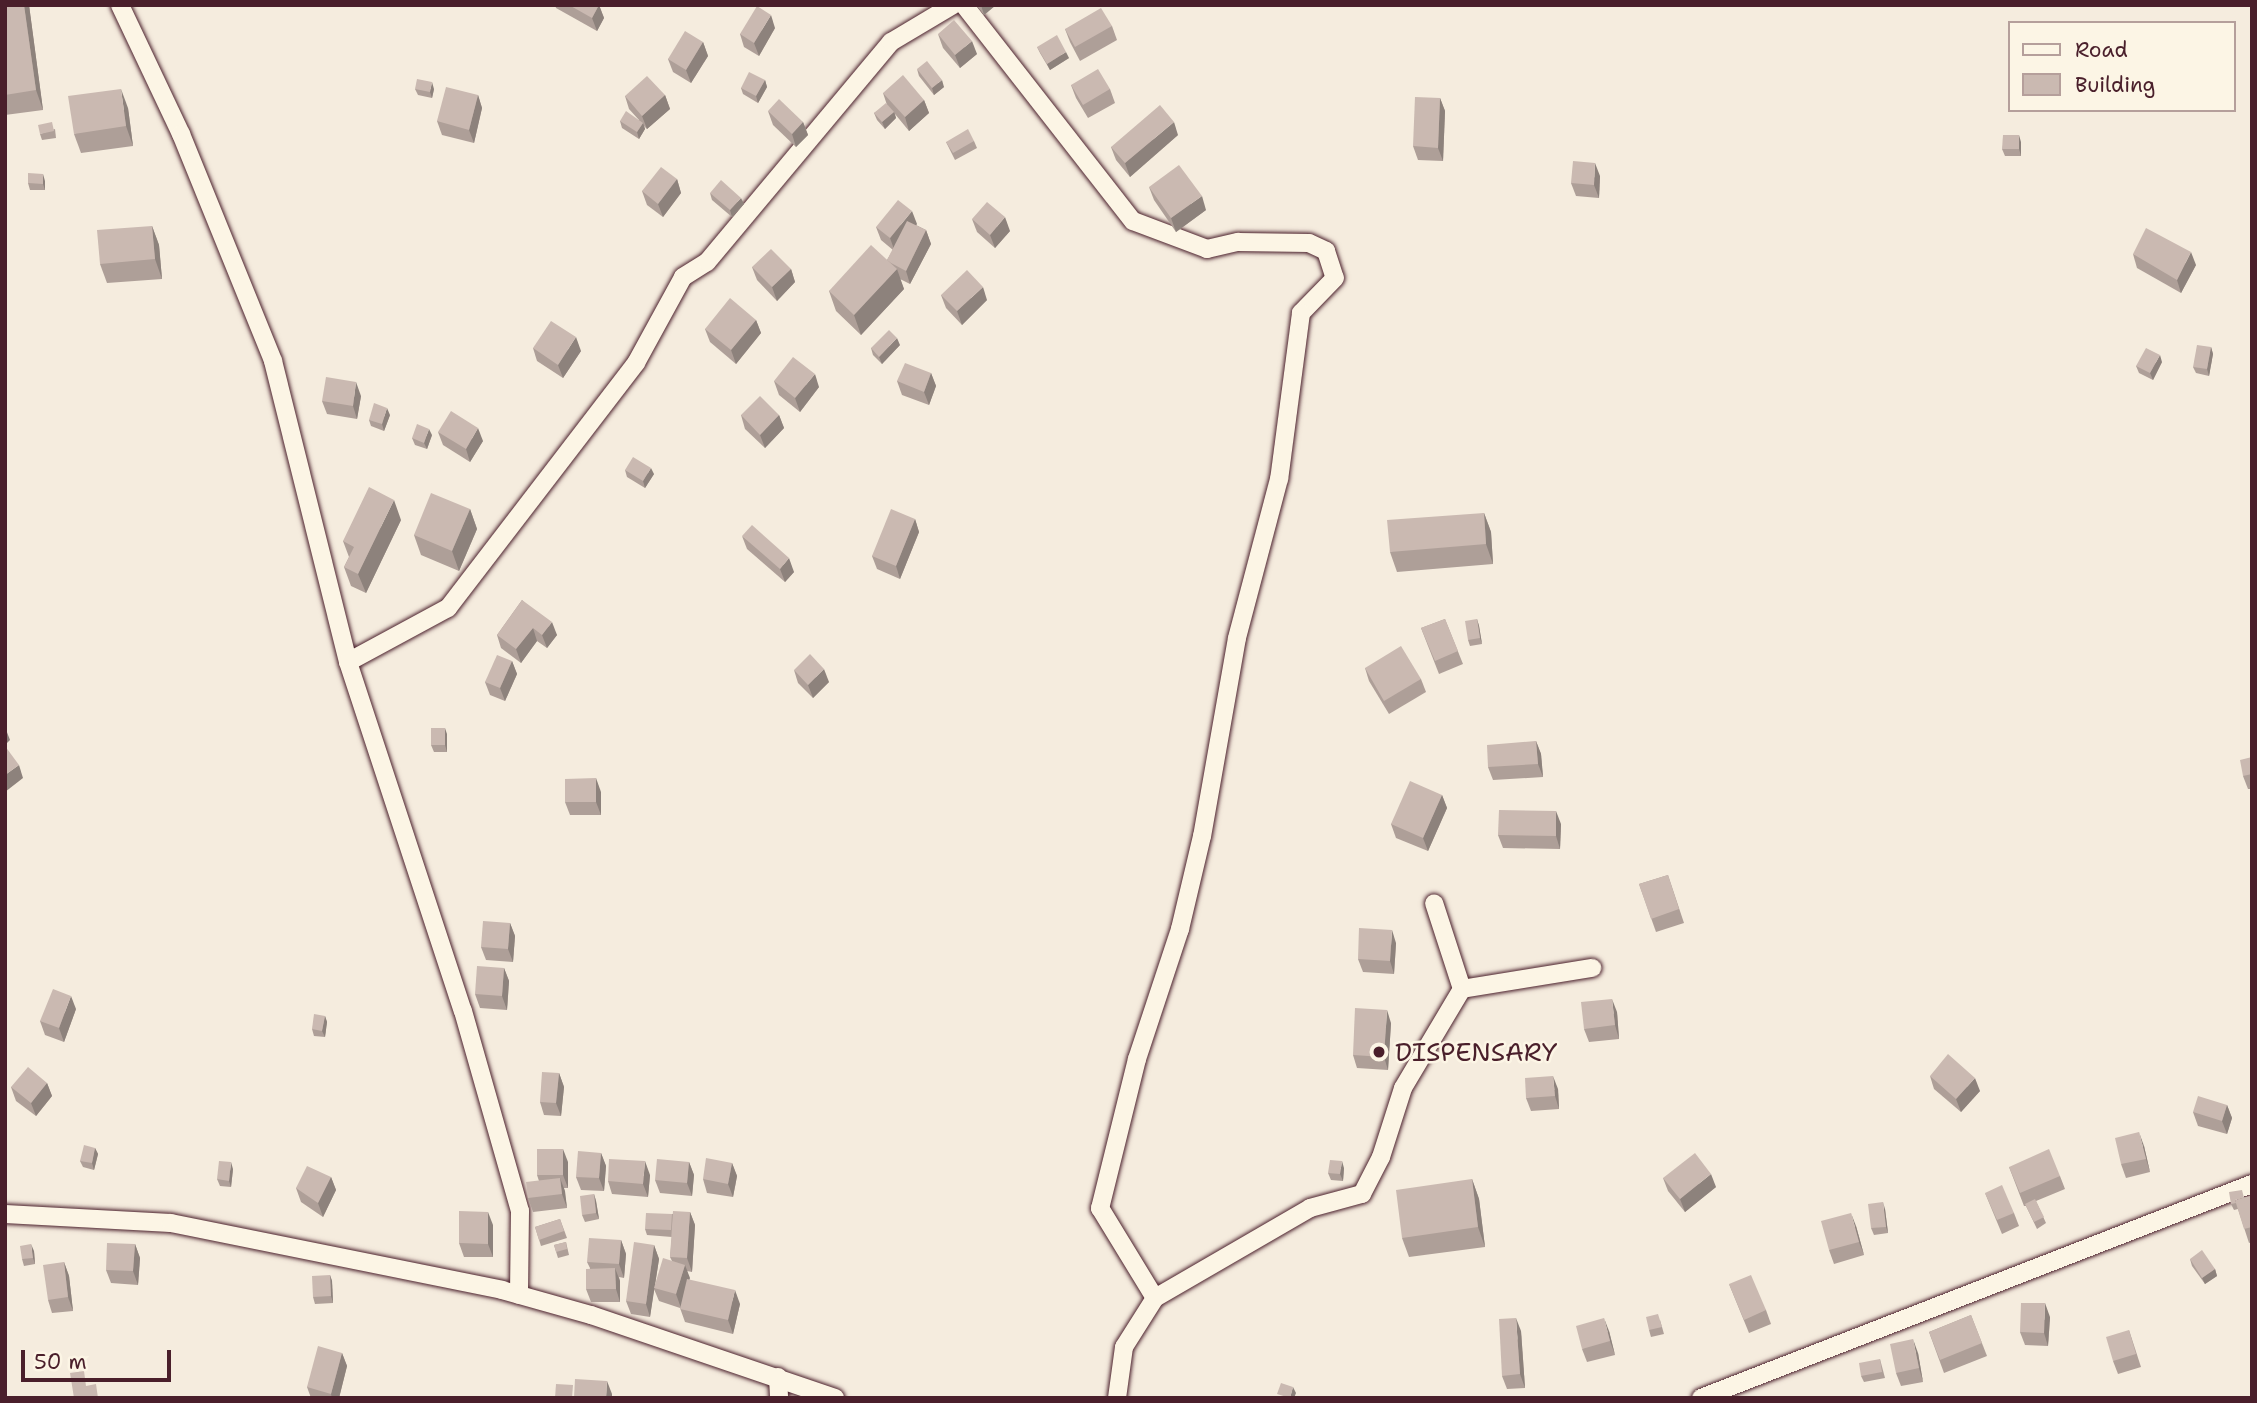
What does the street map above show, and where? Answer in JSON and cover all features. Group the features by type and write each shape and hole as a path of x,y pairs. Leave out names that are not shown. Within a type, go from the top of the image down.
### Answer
{"street":[{"path":"120,5 181,134 273,361 348,662 463,1011 520,1211 519,1295"},
{"path":"348,662 448,608 636,363 683,277 707,262 891,42 953,5"},
{"path":"964,5 1133,221 1207,248 1238,242 1309,243 1326,251 1335,278 1301,313 1279,479 1237,638 1202,836 1180,929 1137,1059 1100,1208 1155,1298"},
{"path":"1117,1398 1124,1347 1155,1298 1310,1208 1362,1194 1381,1157 1403,1088 1462,989 1434,903"},
{"path":"1462,989 1592,968"},
{"path":"1701,1398 2252,1184"},
{"path":"5,1214 171,1223 519,1295 778,1377 835,1398"},
{"path":"778,1377 779,1398"}],"building":[{"path":"5,5 24,5 36,90 5,95"},
{"path":"569,5 599,5 592,18"},
{"path":"757,6 771,15 754,43 740,34"},
{"path":"1101,8 1112,26 1075,47 1065,29"},
{"path":"954,20 972,41 955,55 938,34"},
{"path":"685,31 703,42 686,70 668,59"},
{"path":"1057,35 1066,52 1047,64 1037,47"},
{"path":"927,61 942,80 932,88 917,69"},
{"path":"1098,69 1110,89 1083,105 1071,85"},
{"path":"749,72 765,80 756,96 741,88"},
{"path":"903,75 924,100 905,117 883,93"},
{"path":"647,76 665,95 642,116 625,96"},
{"path":"417,79 432,82 430,92 415,89"},
{"path":"446,87 478,95 469,130 437,121"},
{"path":"121,89 126,126 74,134 68,96"},
{"path":"1415,97 1440,98 1438,148 1413,146"},
{"path":"779,99 803,122 792,134 768,111"},
{"path":"886,103 894,112 882,122 874,113"},
{"path":"1160,105 1174,122 1125,163 1111,147"},
{"path":"626,111 643,123 637,132 620,121"},
{"path":"52,122 54,131 40,134 38,125"},
{"path":"968,129 974,141 953,153 946,142"},
{"path":"2003,135 2019,135 2019,149 2002,149"},
{"path":"1573,161 1595,163 1594,185 1571,183"},
{"path":"1179,165 1202,196 1171,218 1149,187"},
{"path":"661,167 677,179 658,204 642,191"},
{"path":"28,173 43,174 43,184 28,183"},
{"path":"721,180 741,198 730,210 710,193"},
{"path":"898,200 912,211 890,238 876,227"},
{"path":"987,202 1005,217 990,235 972,219"},
{"path":"907,221 926,230 906,271 887,260"},
{"path":"152,226 155,259 100,264 97,230"},
{"path":"2146,228 2191,252 2177,280 2133,254"},
{"path":"871,245 897,269 854,315 829,291"},
{"path":"771,249 791,269 772,287 752,267"},
{"path":"967,270 983,287 957,311 941,295"},
{"path":"730,298 756,320 731,350 705,329"},
{"path":"551,321 576,337 558,365 533,348"},
{"path":"889,330 897,338 879,357 871,348"},
{"path":"2197,345 2211,347 2207,369 2193,367"},
{"path":"2146,348 2160,355 2150,373 2136,366"},
{"path":"793,357 815,374 795,398 774,381"},
{"path":"905,363 931,373 924,392 897,381"},
{"path":"326,377 356,382 353,406 322,401"},
{"path":"760,396 779,415 760,435 741,415"},
{"path":"374,403 387,408 382,424 369,420"},
{"path":"451,411 478,428 466,449 438,432"},
{"path":"417,424 429,429 424,443 412,438"},
{"path":"633,457 651,468 643,481 625,470"},
{"path":"369,487 394,500 358,574 344,567 354,547 343,541"},
{"path":"431,493 470,509 452,551 414,535"},
{"path":"891,509 915,519 896,566 872,556"},
{"path":"1484,513 1486,544 1390,552 1387,520"},
{"path":"752,525 789,558 780,569 742,536"},
{"path":"522,600 552,622 542,635 533,628 516,649 497,635"},
{"path":"1445,619 1458,651 1435,661 1421,628"},
{"path":"1477,619 1480,638 1468,640 1465,621"},
{"path":"1401,646 1421,679 1384,701 1365,668"},
{"path":"810,654 824,669 808,685 794,670"},
{"path":"497,655 512,661 500,688 485,682"},
{"path":"431,728 445,728 445,745 431,745"},
{"path":"1536,741 1538,764 1488,767 1487,745"},
{"path":"5,746 19,765 5,775"},
{"path":"2252,757 2252,774 2243,776 2240,760"},
{"path":"596,778 596,802 565,802 565,779"},
{"path":"1410,781 1442,795 1423,838 1391,824"},
{"path":"1499,810 1556,811 1556,836 1498,835"},
{"path":"1668,875 1679,909 1651,919 1639,884"},
{"path":"483,921 510,923 508,949 481,947"},
{"path":"1359,928 1392,930 1390,961 1358,959"},
{"path":"477,966 504,968 502,996 475,994"},
{"path":"53,989 71,996 59,1028 40,1021"},
{"path":"1612,999 1615,1025 1584,1029 1581,1002"},
{"path":"1355,1008 1387,1010 1384,1057 1353,1055"},
{"path":"314,1014 325,1016 322,1031 312,1029"},
{"path":"1948,1054 1975,1078 1956,1099 1930,1076"},
{"path":"28,1067 47,1083 31,1103 11,1087"},
{"path":"542,1072 559,1073 556,1103 540,1102"},
{"path":"1553,1076 1555,1096 1526,1098 1525,1078"},
{"path":"2198,1096 2227,1105 2222,1121 2193,1112"},
{"path":"2139,1132 2146,1159 2121,1164 2115,1138"},
{"path":"84,1145 95,1148 92,1163 80,1161"},
{"path":"537,1149 563,1149 563,1175 537,1175"},
{"path":"2049,1149 2060,1176 2020,1193 2009,1167"},
{"path":"578,1151 601,1153 599,1178 576,1177"},
{"path":"1695,1153 1711,1174 1680,1199 1663,1178"},
{"path":"706,1158 732,1163 728,1184 703,1179"},
{"path":"609,1159 645,1161 643,1184 608,1181"},
{"path":"657,1159 689,1162 687,1183 655,1180"},
{"path":"1330,1160 1342,1161 1340,1174 1328,1173"},
{"path":"219,1161 231,1162 229,1181 217,1179"},
{"path":"307,1166 331,1177 318,1203 296,1188"},
{"path":"560,1178 562,1194 528,1198 526,1182"},
{"path":"1472,1179 1478,1227 1402,1238 1396,1190"},
{"path":"2002,1185 2014,1213 1997,1220 1985,1193"},
{"path":"2242,1190 2244,1198 2231,1204 2229,1192"},
{"path":"594,1194 596,1213 582,1215 580,1196"},
{"path":"2250,1196 2252,1227 2244,1229 2235,1200"},
{"path":"2035,1199 2044,1217 2034,1222 2025,1204"},
{"path":"1883,1202 1886,1227 1871,1228 1868,1204"},
{"path":"459,1211 488,1212 488,1244 459,1243"},
{"path":"673,1211 690,1212 687,1258 670,1257"},
{"path":"646,1213 672,1214 671,1230 645,1229"},
{"path":"1851,1213 1859,1242 1829,1250 1821,1221"},
{"path":"560,1219 564,1231 539,1240 535,1227"},
{"path":"589,1238 621,1240 619,1264 587,1262"},
{"path":"566,1242 567,1249 556,1252 554,1245"},
{"path":"634,1242 654,1245 646,1304 626,1301"},
{"path":"107,1243 135,1244 133,1271 106,1270"},
{"path":"31,1244 33,1258 22,1259 20,1246"},
{"path":"2202,1250 2215,1269 2202,1278 2190,1259"},
{"path":"663,1258 685,1265 676,1294 654,1288"},
{"path":"64,1262 68,1297 48,1300 43,1265"},
{"path":"615,1268 616,1289 586,1289 586,1269"},
{"path":"330,1275 331,1296 313,1297 312,1276"},
{"path":"1751,1275 1766,1310 1744,1320 1729,1284"},
{"path":"687,1279 735,1290 728,1320 680,1309"},
{"path":"2021,1303 2045,1303 2044,1333 2020,1332"},
{"path":"1658,1314 1662,1327 1649,1330 1646,1317"},
{"path":"1971,1315 1982,1343 1940,1360 1929,1332"},
{"path":"1516,1318 1520,1374 1502,1376 1499,1319"},
{"path":"1604,1318 1610,1341 1582,1349 1576,1326"},
{"path":"2129,1330 2136,1354 2113,1361 2106,1337"},
{"path":"1913,1339 1919,1368 1896,1373 1890,1344"},
{"path":"318,1346 342,1353 331,1394 307,1387"},
{"path":"1880,1359 1882,1372 1861,1376 1859,1363"},
{"path":"84,1371 86,1386 96,1384 98,1398 74,1398 70,1373"},
{"path":"575,1379 607,1381 606,1398 574,1398"},
{"path":"1281,1383 1293,1387 1290,1398 1277,1394"},
{"path":"556,1384 573,1385 572,1398 555,1398"}],"place":[{"name":"DISPENSARY","path":"1379,1052"}]}
